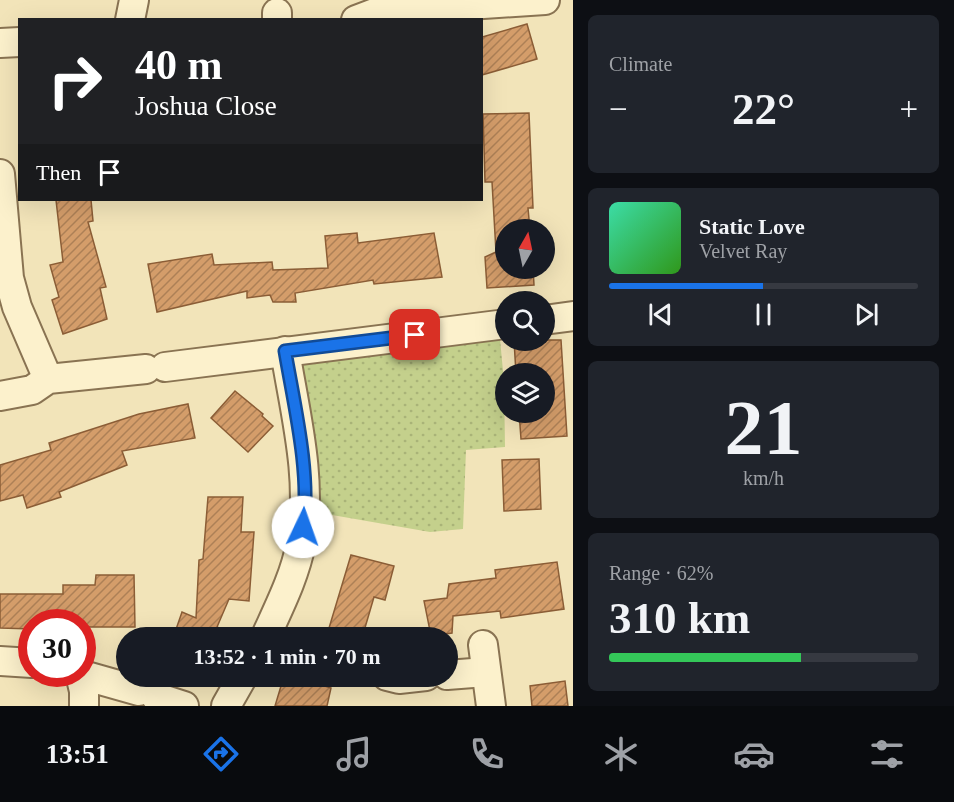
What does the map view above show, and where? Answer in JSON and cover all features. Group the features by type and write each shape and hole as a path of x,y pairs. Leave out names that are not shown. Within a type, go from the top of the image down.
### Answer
{"street":[{"path":"130,18 134,0"},
{"path":"361,18 380,11 545,0"},
{"path":"0,43 18,42"},
{"path":"0,174 9,278 17,307 48,379"},
{"path":"555,318 573,316"},
{"path":"0,396 32,390 48,379 156,368 495,325"},
{"path":"270,627 294,573 306,510 300,445 285,351"},
{"path":"458,670 485,658 491,706"},
{"path":"0,661 18,662"},
{"path":"96,679 184,706"},
{"path":"83,687 84,706"},
{"path":"226,706 237,687"}],"green space":[{"path":"495,328 495,351 501,351 502,363 495,363 495,423 505,423 505,447 466,450 463,529 430,532 309,511 288,353"}],"building":[{"path":"527,24 537,59 483,75 483,37"},
{"path":"529,113 533,208 528,208 529,219 495,219 495,234 492,182 485,182 483,114"},
{"path":"56,201 91,201 93,221 88,222 106,287 100,288 107,319 63,334 52,300 59,297 50,265 63,262"},
{"path":"357,233 358,243 434,233 442,277 374,284 373,280 295,293 296,302 273,302 270,295 247,298 247,291 157,312 148,264 212,254 214,265 272,262 273,270 328,268 325,236"},
{"path":"495,252 495,279 534,279 534,285 487,288 485,257"},
{"path":"555,340 561,340 567,436 521,439 520,423 555,423 555,363 515,363 515,351 555,351"},
{"path":"235,391 263,414 262,416 273,426 248,452 211,418"},
{"path":"188,404 195,438 122,451 127,465 59,492 61,497 27,508 23,495 0,501 0,465 51,450 49,443 139,414"},
{"path":"539,459 541,509 504,511 502,460"},
{"path":"208,497 243,497 241,532 254,532 249,601 229,599 217,627 177,627 182,612 196,618 199,560 203,559"},
{"path":"351,555 394,566 385,600 374,597 365,627 329,627"},
{"path":"557,562 564,609 501,618 500,611 453,616 452,627 429,627 424,601 447,598 449,584 496,578 495,570"},
{"path":"96,575 134,575 135,627 96,627 96,609 18,609 18,629 0,628 0,594 63,594 63,585 95,585"},
{"path":"565,681 568,706 532,706 530,686"},
{"path":"281,687 331,688 327,706 275,706"}],"route":[{"path":"303,527 306,510 304,478 285,351 415,335"}]}
